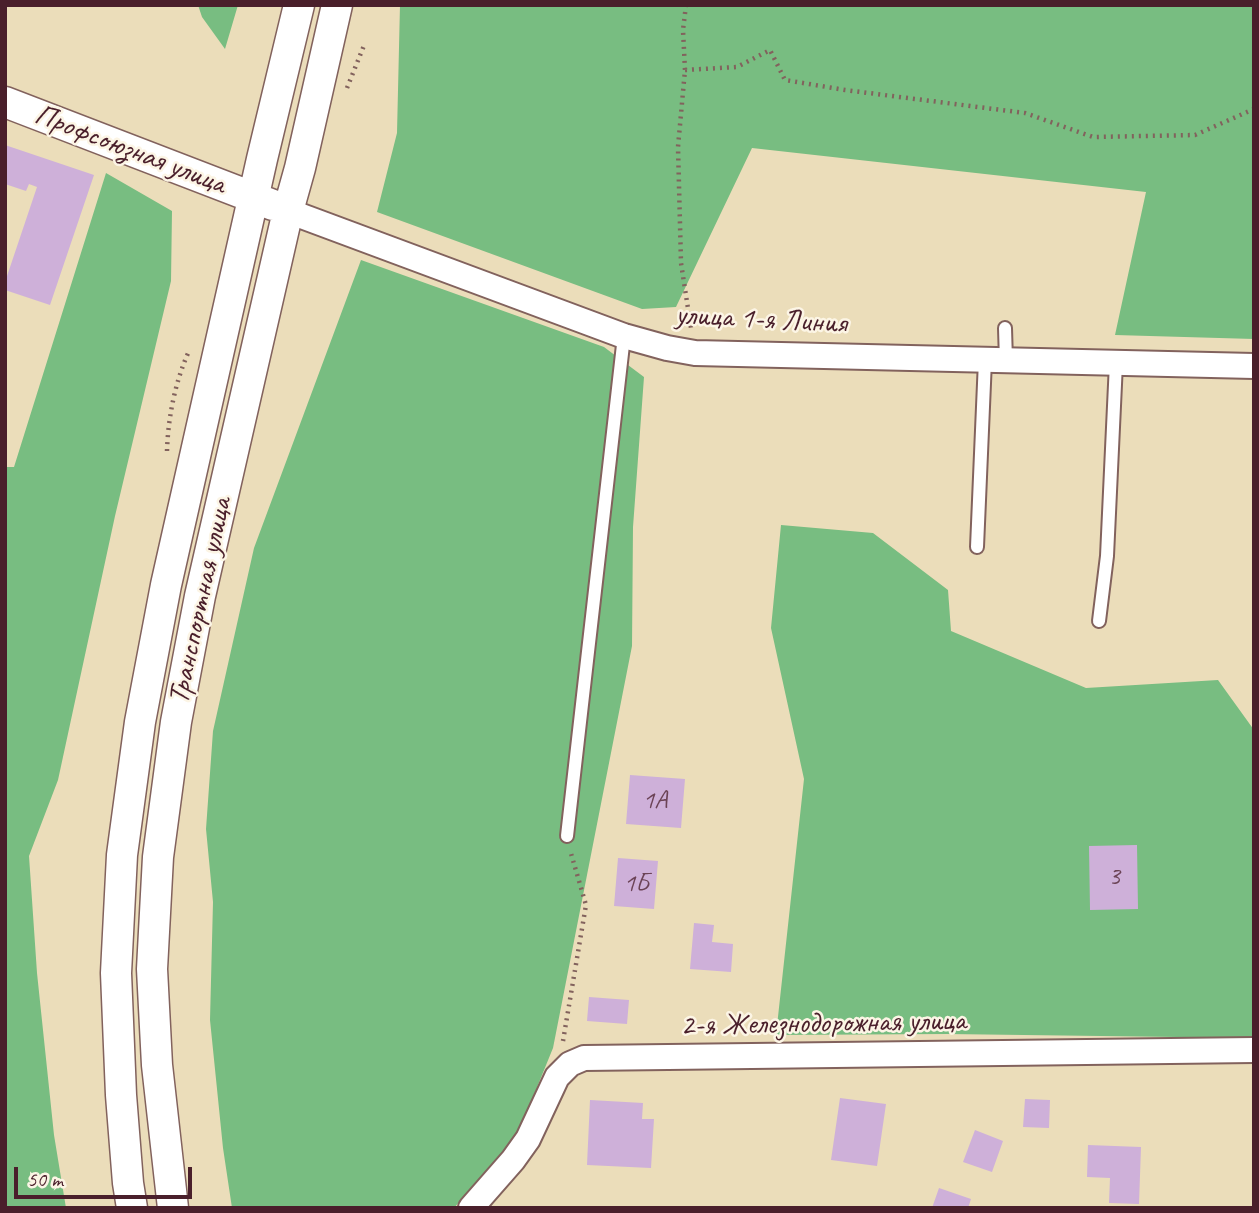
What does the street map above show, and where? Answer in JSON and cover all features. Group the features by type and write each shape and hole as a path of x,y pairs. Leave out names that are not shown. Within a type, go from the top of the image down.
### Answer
{"street":[{"name":"Транспортная улица","path":"130,1195 121,1095 116,973 122,855 140,722 166,585 299,5"},
{"name":"Транспортная улица","path":"173,1208 157,1065 152,969 158,857 176,722 200,596 337,5"},
{"name":"Профсоюзная улица","path":"5,102 288,211"},
{"name":"улица 1-я Линия","path":"288,211 624,336 695,353 1254,366"},
{"name":"2-я Железнодорожная улица","path":"557,1077 570,1063 584,1058 1254,1050"},
{"path":"471,1208 528,1139 557,1077"}],"lane":[{"path":"977,547 995,360 1005,328"},
{"path":"566,836 624,336"},
{"path":"1099,621 1107,556 1116,363"}],"path":[{"path":"686,5 683,30 685,70 678,147 681,263 695,353"},
{"path":"685,70 737,67 770,50 785,80 1025,113 1093,137 1195,135 1254,109"},
{"path":"557,1077 586,905 566,836"}],"green space":[{"path":"198,5 238,5 225,49 202,17"},
{"path":"400,5 1254,5 1254,339 1115,335 1146,192 752,148 676,307 642,309 377,212 397,133"},
{"path":"106,173 172,211 171,281 115,516 58,780 29,856 37,973 54,1135 66,1208 5,1208 5,467 14,467"},
{"path":"361,260 604,347 644,377 633,527 632,646 553,1048 518,1134 454,1208 232,1208 210,1020 213,902 206,829 213,731 254,548"},
{"path":"781,525 873,533 948,590 951,631 1086,688 1218,680 1254,730 1254,1038 776,1035 804,779 771,628"}],"building":[{"path":"5,145 94,175 50,305 5,290 5,282 37,187 29,184 26,191 5,184"},
{"path":"630,775 685,779 681,828 626,824"},
{"path":"1137,845 1138,909 1090,910 1089,846"},
{"path":"618,858 658,861 654,909 614,906"},
{"path":"694,923 714,925 712,942 733,944 731,972 690,969"},
{"path":"589,997 629,1000 627,1024 587,1021"},
{"path":"840,1098 886,1104 877,1166 831,1160"},
{"path":"1025,1099 1050,1100 1049,1128 1023,1127"},
{"path":"590,1100 643,1103 642,1119 654,1119 651,1168 587,1165"},
{"path":"975,1130 1003,1141 992,1172 963,1162"},
{"path":"1088,1145 1141,1147 1139,1204 1109,1203 1110,1178 1087,1177"},
{"path":"939,1188 971,1199 968,1208 932,1208"}]}
